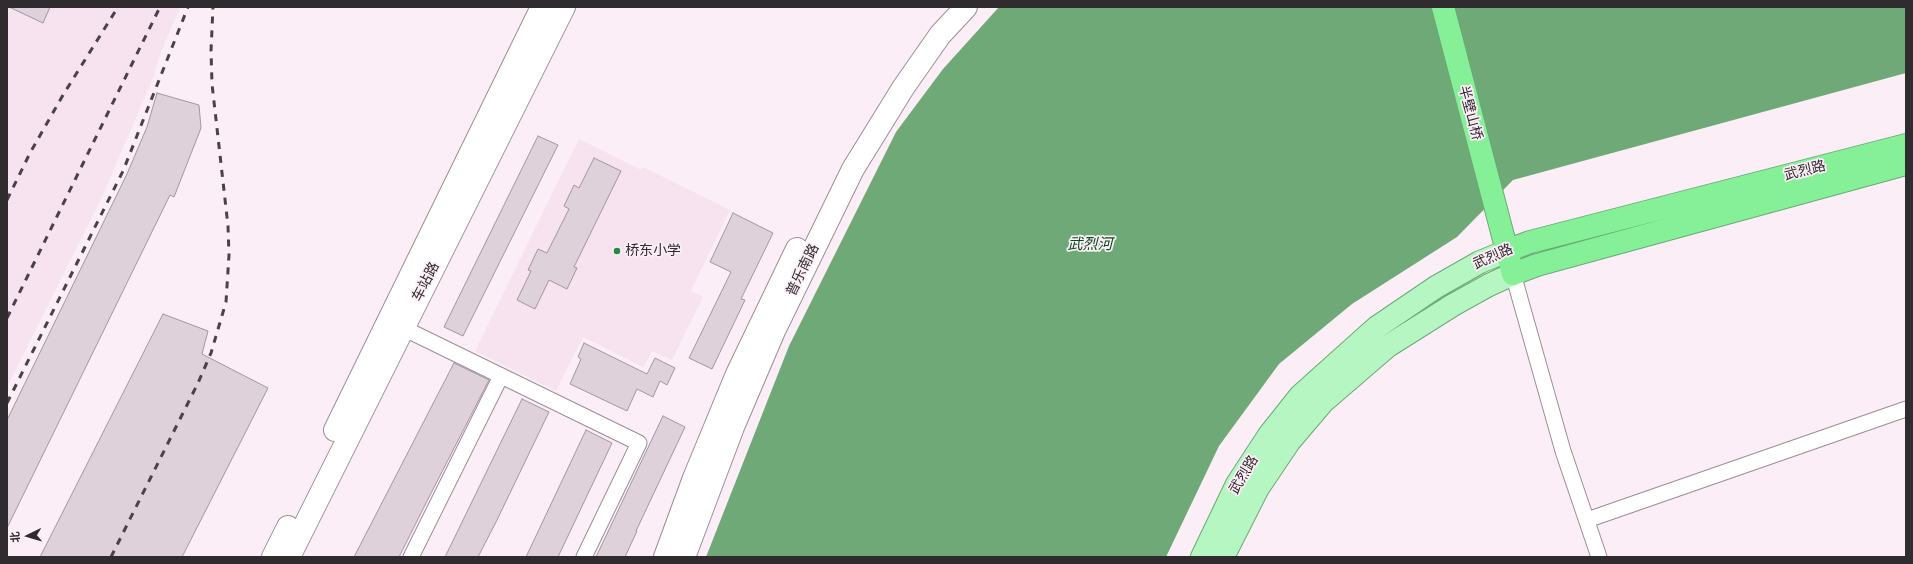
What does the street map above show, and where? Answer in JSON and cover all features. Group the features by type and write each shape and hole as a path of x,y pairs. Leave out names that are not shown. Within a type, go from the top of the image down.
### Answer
{"highway":[{"name":"半壁山桥","path":"1442,7 1514,274"},
{"name":"武烈路","path":"1507,251 1530,242 1906,145"},
{"name":"武烈路","path":"1514,274 1537,265 1906,164"}],"main road":[{"name":"车站路","path":"273,557 542,7"},
{"name":"车站路","path":"289,557 564,7"},
{"name":"普乐南路","path":"665,557 694,478 737,374 778,286 870,113 929,26 946,7"},
{"name":"普乐南路","path":"684,557 733,427 774,331 853,169 903,88 940,35 966,7"},
{"name":"武烈路","path":"1202,557 1237,484 1269,435 1300,396 1377,327 1436,287 1480,262 1507,251"},
{"name":"武烈路","path":"1223,557 1258,488 1289,442 1323,402 1388,346 1453,305 1489,285 1514,274"}],"street":[{"path":"1514,274 1563,451 1599,557"},
{"path":"403,328 639,443 584,557"},
{"path":"411,557 502,376"},
{"path":"1586,520 1906,409"}],"shaded area":[{"path":"7,7 180,7 159,57 153,78 102,197 7,387"},
{"name":"桥东小学","path":"579,139 641,170 643,167 730,210 691,291 703,297 672,360 652,351 643,367 583,337 556,391 475,351"}],"water":[{"name":"武烈河","path":"999,7 1906,7 1906,73 1513,180 1457,237 1352,304 1279,364 1219,446 1166,557 706,557 789,346 896,132 943,69"}],"building":[{"path":"9,7 50,7 43,23"},
{"path":"157,93 199,105 201,128 174,197 170,195 7,528 7,420 127,174 147,127"},
{"path":"538,136 558,145 463,336 444,327"},
{"path":"594,158 621,171 574,267 577,268 567,289 549,280 535,309 517,300 531,271 528,270 538,249 547,253 569,209 564,206 574,185 579,188"},
{"path":"733,213 773,233 741,299 745,300 712,369 689,358 731,272 710,262"},
{"path":"163,314 208,331 202,354 268,388 182,557 40,557"},
{"path":"584,343 647,374 655,358 675,368 667,385 660,381 653,397 637,389 627,411 570,384 581,359 578,357"},
{"path":"454,363 489,380 399,557 354,557"},
{"path":"522,399 549,412 497,520 478,557 445,557"},
{"path":"663,416 685,427 625,557 596,557"},
{"path":"586,430 612,443 558,557 526,557"}],"railway":[{"path":"7,200 30,153 63,95 118,7"},
{"path":"7,318 160,7"},
{"path":"7,403 123,171 188,7"},
{"path":"111,557 198,383 211,353 226,302 229,255 228,226 212,84 211,51 213,7"}],"place":[{"name":"桥东小学","path":"617,251"}]}
